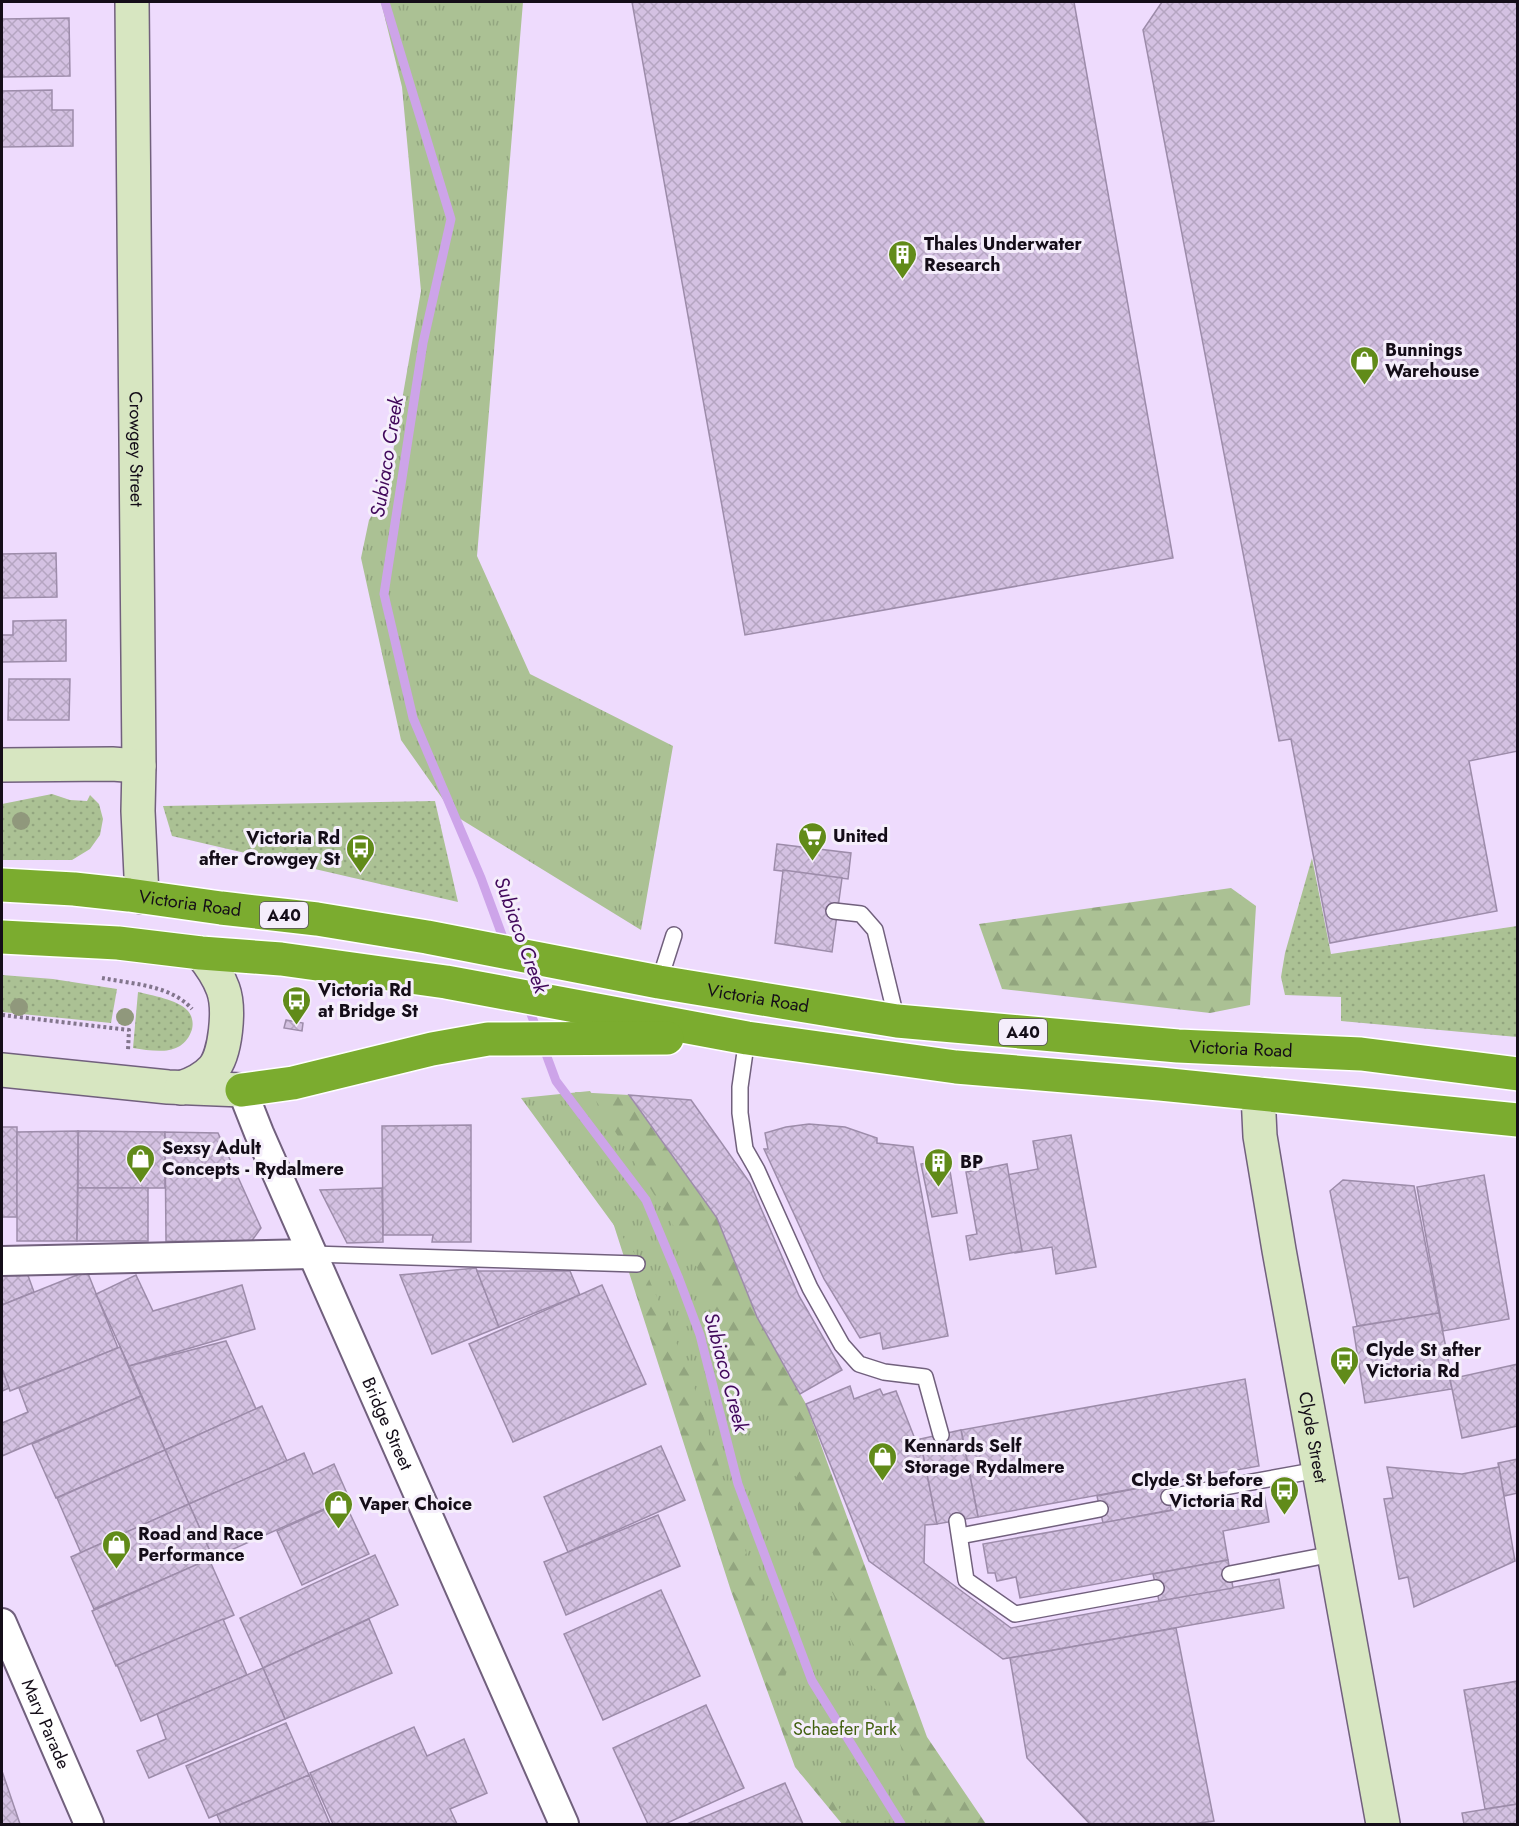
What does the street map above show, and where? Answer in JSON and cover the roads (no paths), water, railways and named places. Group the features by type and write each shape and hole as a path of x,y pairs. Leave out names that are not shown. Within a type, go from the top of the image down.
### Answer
{"highway":[{"name":"Victoria Road","path":"2,885 74,889 317,919 659,982 897,1021 1167,1045 1382,1056 1518,1074"},
{"name":"A40","path":"2,937 118,943 201,953 281,959 446,982 747,1038 956,1066 1518,1120"},
{"path":"242,1090 293,1083 432,1049 500,1038 747,1038"},
{"name":"Clyde Street","path":"1258,1094 1260,1050"}],"street":[{"name":"Crowgey Street","path":"132,2 138,812 142,897"},
{"path":"2,765 139,766"},
{"path":"181,1088 194,1083 213,1069 219,1060 226,1025 227,1006 223,989 215,971 201,953"},
{"path":"219,1060 231,1080 242,1090"},
{"path":"2,1070 181,1088 242,1090"},
{"name":"Bridge Street","path":"242,1090 564,1824"},
{"name":"Clyde Street","path":"1258,1094 1262,1150 1383,1824"},
{"path":"2,1261 312,1254"},
{"name":"Mary Parade","path":"2,1623 89,1824"}],"lane":[{"path":"834,910 861,914 875,930 897,1021"},
{"path":"659,982 674,935"},
{"path":"747,1038 740,1087 740,1113 746,1149 810,1288 842,1345 859,1364 884,1372 925,1377 941,1435"},
{"path":"312,1254 637,1264"},
{"path":"1169,1497 1318,1470"},
{"path":"960,1536 1100,1509"},
{"path":"957,1521 966,1580 1015,1614 1156,1588"},
{"path":"1230,1574 1334,1554"}],"waterway":[{"name":"Subiaco Creek","path":"385,2 451,219 423,343 384,594 413,718 481,878 506,946"},
{"name":"Subiaco Creek","path":"527,1003 538,1033"},
{"name":"Subiaco Creek","path":"543,1046 556,1081 646,1200 700,1335 738,1484 812,1681 901,1824"}],"place":[{"name":"Thales Underwater Research","path":"903,280"},
{"name":"Bunnings Warehouse","path":"1364,386"},
{"name":"United","path":"812,862"},
{"name":"Victoria Rd after Crowgey St","path":"361,874"},
{"name":"Victoria Rd at Bridge St","path":"297,1026"},
{"name":"Sexsy Adult Concepts - Rydalmere","path":"141,1184"},
{"name":"BP","path":"939,1188"},
{"name":"Clyde St after Victoria Rd","path":"1345,1386"},
{"name":"Kennards Self Storage Rydalmere","path":"883,1482"},
{"name":"Clyde St before Victoria Rd","path":"1284,1516"},
{"name":"Vaper Choice","path":"338,1530"},
{"name":"Road and Race Performance","path":"117,1570"}],"park label":[{"name":"Schaefer Park","path":"845,1729"}]}
